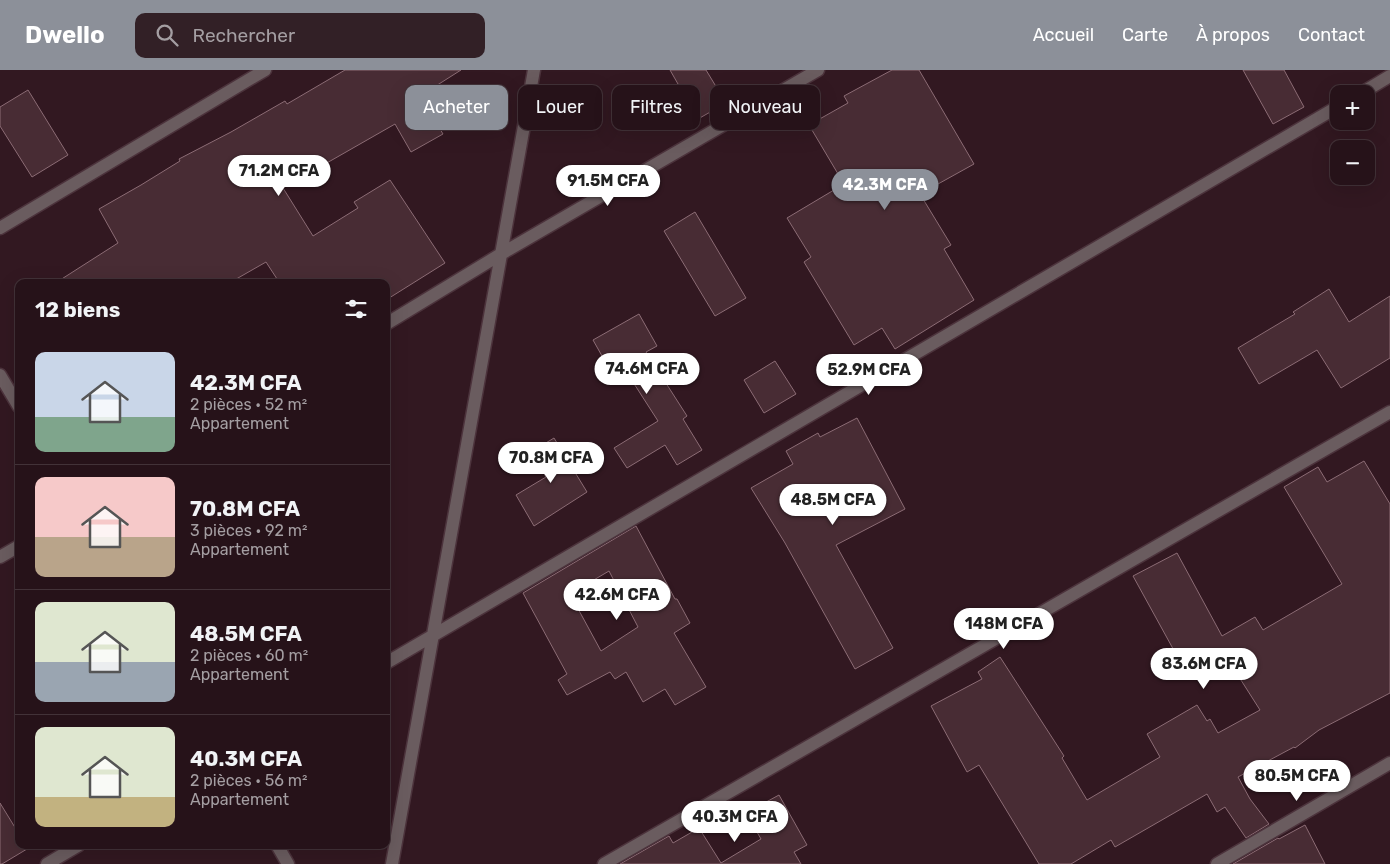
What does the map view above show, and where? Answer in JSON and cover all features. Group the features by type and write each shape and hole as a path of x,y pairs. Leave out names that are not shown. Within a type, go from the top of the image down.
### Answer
{"street":[{"path":"0,228 265,70"},
{"path":"392,864 534,70"},
{"path":"390,322 501,254 818,70"},
{"path":"1375,85 1390,76"},
{"path":"390,660 1330,111"},
{"path":"0,375 15,399"},
{"path":"604,864 1390,412"},
{"path":"0,557 15,548"},
{"path":"1217,864 1390,763"},
{"path":"47,864 72,849"},
{"path":"279,849 288,864"}],"building":[{"path":"345,70 461,70 437,85 405,85 405,130 441,130 443,134 411,152 395,124 283,188 313,236 358,208 354,202 390,180 445,263 390,297 390,279 277,279 266,262 236,279 62,279 118,243 99,209 180,161 179,159 285,101 287,104"},
{"path":"670,70 706,70 715,85 710,85 710,112 700,118 700,85 679,85"},
{"path":"892,70 919,70 974,164 920,194 951,245 944,249 974,300 895,349 882,328 854,345 804,262 811,257 787,218 844,184 812,130 820,130 820,119 848,103 844,96"},
{"path":"1243,70 1284,70 1304,107 1273,124"},
{"path":"28,90 68,155 32,177 0,126 0,107"},
{"path":"695,212 746,298 715,316 664,231"},
{"path":"1329,289 1349,322 1390,296 1390,358 1341,388 1317,350 1259,384 1238,348 1295,314 1293,312"},
{"path":"639,314 657,346 646,352 687,416 683,419 702,450 677,465 665,445 627,468 614,448 658,421 622,365 611,372 593,340"},
{"path":"775,361 796,394 764,413 744,380"},
{"path":"857,418 905,509 836,545 893,648 855,669 785,543 751,488 793,464 786,451 818,433 820,437"},
{"path":"554,438 587,492 534,526 516,495 546,477 531,452"},
{"path":"1364,461 1390,504 1390,693 1319,730 1295,748 1238,777 1250,799 1269,824 1246,838 1225,807 1217,812 1207,794 1115,847 1111,840 1071,864 1039,864 979,765 967,772 931,706 982,679 978,672 1000,657 1064,756 1062,758 1087,800 1160,757 1147,734 1197,705 1207,721 1210,719 1218,733 1260,710 1225,655 1192,673 1180,654 1177,656 1133,576 1177,553 1222,636 1255,617 1263,630 1342,584 1284,487 1318,467 1327,482"},
{"path":"636,526 690,623 674,633 706,687 675,705 665,689 643,702 626,672 615,679 610,672 567,695 558,680 567,674 523,593","holes":["609,571 638,627 601,651 570,594"]},
{"path":"779,795 807,845 794,852 801,864 620,864 669,836 673,843 699,828 721,863 761,839 746,813"},
{"path":"0,803 15,827 15,849 27,849 0,864"},
{"path":"1305,825 1325,864 1233,864 1278,838"}]}
